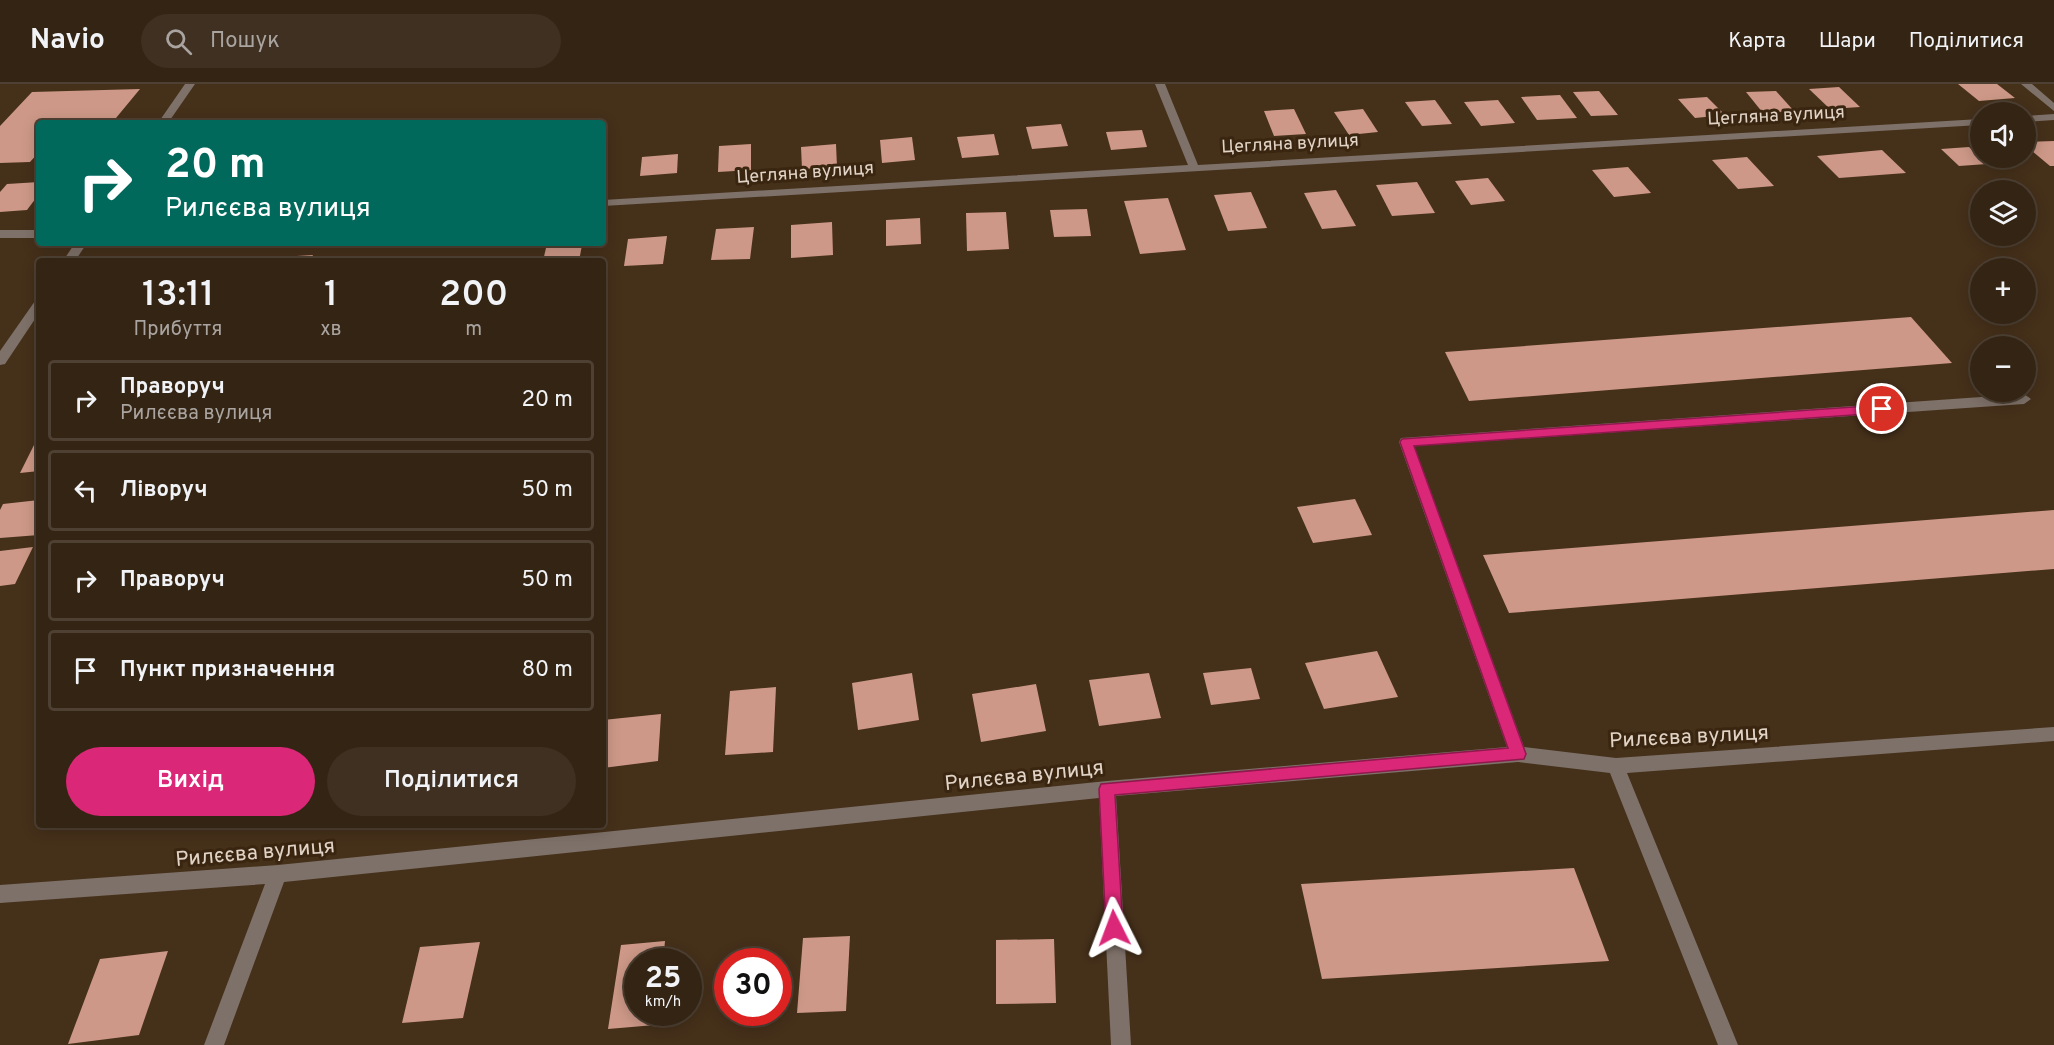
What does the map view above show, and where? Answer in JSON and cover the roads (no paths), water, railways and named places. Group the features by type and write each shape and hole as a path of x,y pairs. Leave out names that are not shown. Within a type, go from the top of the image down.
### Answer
{"street":[{"path":"165,120 190,84"},
{"path":"1160,84 1194,166"},
{"path":"2026,84 2054,108"},
{"path":"2036,118 2054,117"},
{"name":"Цегляна вулиця","path":"606,203 1194,166 1970,123"},
{"path":"0,234 36,234"},
{"path":"0,361 36,308"},
{"path":"1518,754 1407,442 1981,402"},
{"name":"Рилєєва вулиця","path":"0,894 278,874 1107,789 1518,754 1616,765 2054,734"},
{"path":"1616,765 1728,1045"},
{"path":"1107,789 1121,1045"},
{"path":"214,1045 278,874"}]}
